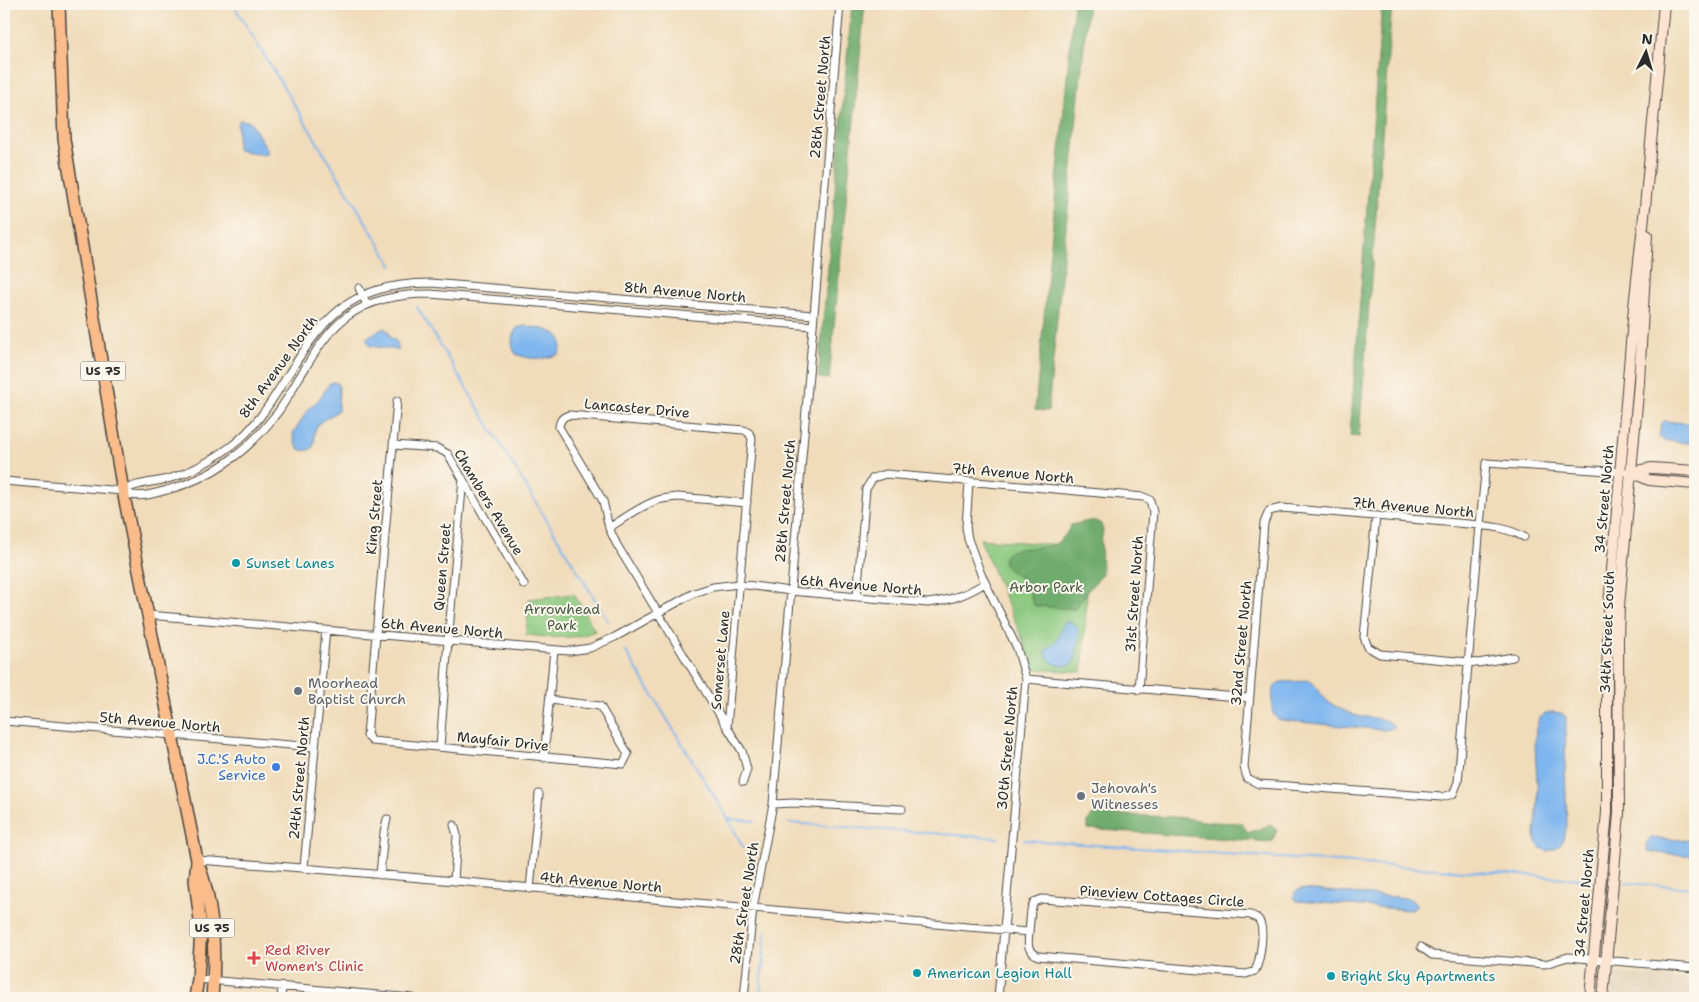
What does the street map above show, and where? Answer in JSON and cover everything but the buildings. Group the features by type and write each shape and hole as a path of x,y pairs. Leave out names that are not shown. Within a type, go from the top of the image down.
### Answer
{"main road":[{"name":"US 75","path":"59,4 64,139 124,491 197,860 205,879 212,927 214,981 212,998"},
{"name":"34 Street North","path":"1590,998 1607,812 1607,640 1634,307 1664,4"},
{"name":"34th Street South","path":"1603,998 1619,813 1619,606 1639,382 1647,237 1645,207"},
{"path":"1631,472 1652,468 1695,472"},
{"path":"1631,472 1649,480 1695,484"},
{"name":"US 75","path":"195,998 198,980 200,928 195,880 197,860"}],"street":[{"name":"28th Street North","path":"744,998 754,908 773,804 840,4"},
{"name":"8th Avenue North","path":"812,326 430,294 390,297 367,304 344,319 330,332 276,416 237,455 207,474 173,489 137,496 130,496 124,491 129,487 186,473 208,462 236,442 252,428 267,409 308,343 322,325 360,291 410,283 431,283 813,316"},
{"path":"360,291 367,304"},
{"name":"King Street","path":"376,635 397,401"},
{"name":"Lancaster Drive","path":"657,614 617,545 609,528 603,501 559,427 563,417 569,415 744,430 749,433 752,438 740,584"},
{"name":"Chambers Avenue","path":"393,445 437,448 444,450 448,454 524,585"},
{"path":"1468,662 1486,463 1631,472"},
{"name":"7th Avenue North","path":"857,597 866,490 873,478 886,474 1135,496 1150,500"},
{"name":"Queen Street","path":"440,746 463,480"},
{"path":"4,481 124,491"},
{"name":"30th Street North","path":"969,482 966,527 968,539 985,583 1017,648 1026,679 998,998"},
{"path":"609,528 649,504 668,498 678,497 747,503"},
{"name":"31st Street North","path":"1139,690 1152,512 1150,500"},
{"name":"7th Avenue North","path":"1269,511 1282,508 1480,525 1502,528 1524,537"},
{"name":"32nd Street North","path":"1269,511 1264,523 1249,698 1244,767 1247,778 1259,784 1442,797 1453,794 1458,782 1468,662"},
{"path":"1376,516 1364,637 1368,647 1380,654 1478,663 1513,657"},
{"name":"6th Avenue North","path":"148,615 570,651 590,648 615,637 694,593 713,586 740,584 790,591 928,603 944,601 967,594 985,583"},
{"name":"Somerset Lane","path":"727,726 740,584"},
{"name":"Somerset Lane","path":"657,614 727,726"},
{"name":"24th Street North","path":"304,867 326,630"},
{"name":"Mayfair Drive","path":"376,635 367,735 372,741 623,764 628,754 600,706 550,700"},
{"path":"544,758 554,650"},
{"path":"1026,679 1249,698"},
{"name":"5th Avenue North","path":"4,721 315,747"},
{"path":"727,726 742,751 747,769 743,782"},
{"path":"530,889 539,794"},
{"path":"773,804 793,803 902,810"},
{"path":"380,875 387,819"},
{"path":"454,825 458,835 454,881"},
{"name":"4th Avenue North","path":"197,860 304,867 530,889 1003,930"},
{"name":"Pineview Cottages Circle","path":"1042,899 1250,915 1258,919 1262,927 1259,963 1255,971 1246,974 1038,956 1031,952 1028,945 1029,932 1031,910 1034,902 1042,899"},
{"path":"1003,930 1029,932"},
{"path":"1421,947 1432,954 1545,964 1568,957 1695,968"},
{"path":"198,980 412,998"},
{"path":"281,998 282,987"}],"shaded area":[{"path":"1611,973 1695,980 1695,998 1609,998"}],"green space":[{"path":"852,4 865,4 829,379 818,378"},
{"path":"1074,4 1088,4 1048,411 1035,410"},
{"path":"1382,4 1392,4 1359,437 1350,436"},
{"path":"1096,521 1101,524 1103,531 1101,541 1102,574 1075,609 1035,606 1026,583 1005,565 1003,560 1006,554 1015,550 1053,545 1064,536 1071,525"},
{"name":"Arbor Park","path":"980,539 1090,547 1082,672 1035,669"},
{"name":"Arrowhead Park","path":"574,594 595,631 570,637 526,635 529,599"},
{"path":"1094,814 1177,817 1211,822 1242,823 1248,833 1270,825 1277,830 1272,842 1088,829 1088,820"}],"water":[{"path":"240,120 251,123 267,149 267,154 238,150 238,122"},
{"path":"525,326 546,330 558,335 561,340 559,354 538,358 516,354 512,344 513,334 517,328"},
{"path":"384,328 388,331 390,337 397,342 399,350 371,346 366,339"},
{"path":"334,382 339,387 338,410 318,425 315,430 313,447 308,450 300,449 296,445 293,433 308,410 320,398 330,383"},
{"path":"1664,421 1695,424 1695,444 1663,440 1659,437 1661,424"},
{"path":"1066,621 1075,624 1079,638 1075,660 1072,664 1063,666 1049,659 1046,655 1046,650 1054,644"},
{"path":"1305,680 1313,683 1330,703 1354,715 1381,719 1394,726 1385,730 1278,720 1273,714 1272,707 1275,687 1281,682"},
{"path":"1545,713 1561,713 1566,717 1567,826 1561,845 1548,851 1541,848 1536,842 1535,835 1538,800 1535,744 1539,719"},
{"path":"1650,838 1695,841 1695,856 1648,852 1646,844"},
{"path":"1301,889 1408,898 1415,902 1417,906 1411,910 1297,901 1294,897 1295,892"}],"waterway":[{"path":"233,4 392,265"},
{"path":"417,307 608,621"},
{"path":"625,650 728,819 743,847"},
{"path":"728,819 755,821"},
{"path":"789,823 998,838"},
{"path":"1024,840 1581,879"},
{"path":"1626,883 1695,888"},
{"path":"760,998 766,930"}],"railway":[{"path":"4,37 7,4"}],"place":[{"name":"Sunset Lanes","path":"236,563"},
{"name":"Moorhead Baptist Church","path":"298,691"},
{"name":"J.C.'S Auto Service","path":"276,767"},
{"name":"Jehovah's Witnesses","path":"1081,796"},
{"name":"Red River Women's Clinic","path":"254,958"},
{"name":"American Legion Hall","path":"917,973"},
{"name":"Bright Sky Apartments","path":"1331,976"}]}
